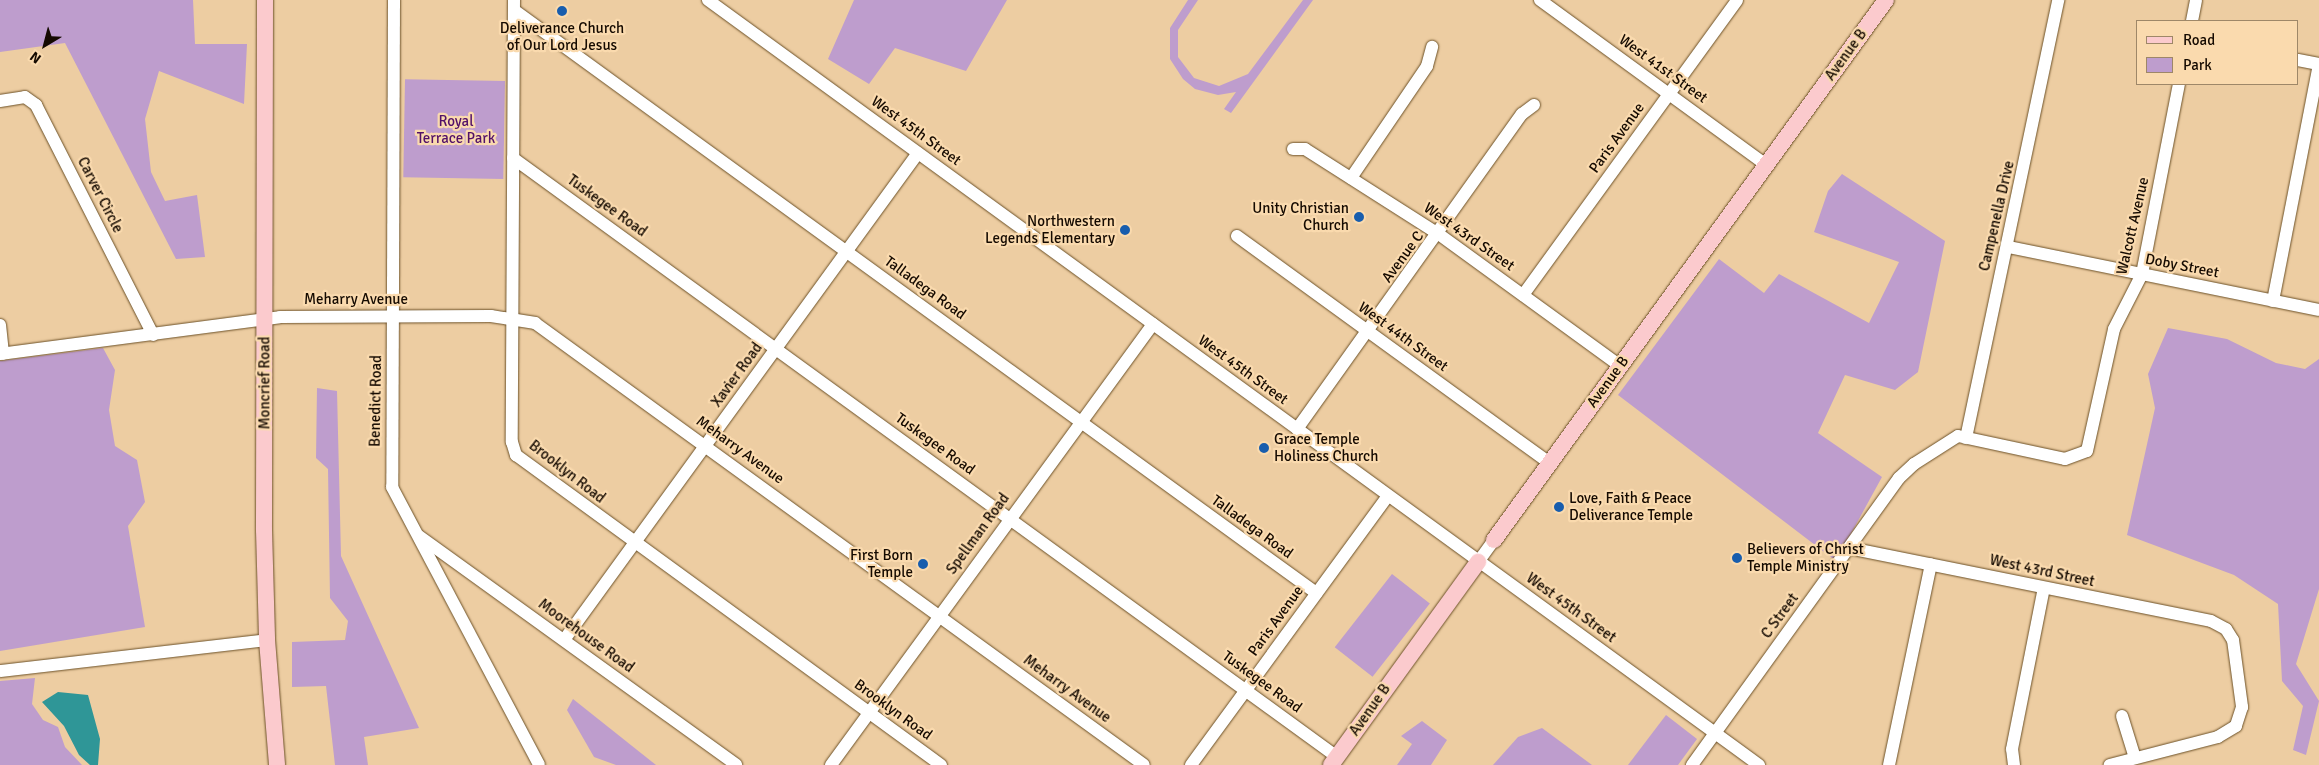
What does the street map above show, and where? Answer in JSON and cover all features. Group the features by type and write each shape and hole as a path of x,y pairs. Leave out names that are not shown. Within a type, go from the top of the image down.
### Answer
{"main road":[{"name":"Moncrief Road","path":"266,0 267,640 277,765"},
{"name":"Avenue B","path":"1494,540 1886,0"},
{"name":"Avenue B","path":"1334,761 1478,562"}],"street":[{"name":"Benedict Road","path":"394,0 392,487 539,765"},
{"name":"West 45th Street","path":"708,0 1759,765"},
{"name":"West 41st Street","path":"1540,0 1766,165"},
{"name":"Paris Avenue","path":"1523,295 1737,0"},
{"name":"Campenella Drive","path":"1966,438 1990,314 2009,248 2058,0"},
{"path":"2192,20 2196,0"},
{"name":"Brooklyn Road","path":"514,5 513,317 516,455 941,765"},
{"name":"Talladega Road","path":"514,5 846,251 1316,593"},
{"path":"1351,178 1427,66 1432,47"},
{"path":"2273,301 2319,65 2299,60"},
{"name":"Walcott Avenue","path":"1966,438 2065,459 2081,456 2091,444 2114,329 2142,274 2179,85"},
{"name":"Carver Circle","path":"0,102 25,97 36,105 153,335"},
{"name":"Avenue C","path":"1297,429 1440,235 1522,114 1534,104"},
{"name":"West 43rd Street","path":"1293,149 1305,149 1440,235 1620,366"},
{"name":"Xavier Road","path":"564,640 918,152"},
{"name":"Tuskegee Road","path":"513,158 1245,691 1334,761"},
{"name":"West 44th Street","path":"1237,236 1550,463"},
{"name":"Doby Street","path":"2009,248 2319,310"},
{"name":"Meharry Avenue","path":"2,354 265,320 393,316 513,317 542,327 1144,765"},
{"name":"Spellman Road","path":"831,765 1153,324"},
{"path":"0,325 2,354"},
{"name":"C Street","path":"1692,765 1849,548 1914,464 1948,440 1966,438"},
{"name":"Paris Avenue","path":"1191,765 1388,496"},
{"name":"Moorehouse Road","path":"417,535 736,765"},
{"name":"Avenue B","path":"1478,562 1494,540"},
{"name":"West 43rd Street","path":"1849,548 2212,621 2226,629 2233,640 2242,707 2236,726 2218,737 2135,758"},
{"path":"1889,765 1931,564"},
{"path":"2014,765 2012,749 2044,588"},
{"path":"0,670 267,640"},
{"path":"2110,765 2135,758 2122,716"}],"green space":[{"path":"0,0 193,0 195,44 247,44 244,104 159,71 145,119 151,172 165,201 197,195 205,257 176,259 65,43 0,52"},
{"path":"854,0 1007,0 966,71 895,48 869,84 828,59"},
{"path":"1188,0 1198,0 1178,30 1178,57 1194,78 1219,86 1248,74 1303,0 1313,0 1231,113 1224,109 1236,92 1218,95 1195,89 1183,79 1170,59 1170,28"},
{"name":"Royal Terrace Park","path":"405,79 505,81 503,179 403,177"},
{"path":"1842,174 1945,241 1918,372 1895,390 1845,375 1818,433 1882,477 1836,561 1618,395 1719,259 1764,293 1779,274 1869,323 1899,262 1814,232 1828,191"},
{"path":"2168,328 2227,339 2276,363 2305,369 2319,359 2319,589 2296,664 2319,701 2306,755 2293,750 2303,706 2282,681 2278,604 2234,575 2127,535 2155,408 2148,374"},
{"path":"103,348 115,370 109,410 115,446 137,460 145,502 128,526 145,627 0,651 0,361"},
{"path":"317,388 337,391 341,556 419,728 364,737 368,765 335,765 326,686 292,687 292,642 345,640 348,621 330,598 328,469 316,458"},
{"path":"1392,574 1430,604 1373,677 1335,647"},
{"path":"35,678 32,704 43,720 58,727 65,747 82,765 0,765 0,681"},
{"path":"573,699 656,765 616,765 594,757 567,710"},
{"path":"1666,715 1697,739 1678,765 1628,765"},
{"path":"1422,721 1447,740 1431,765 1397,765 1412,744 1401,736"},
{"path":"1542,728 1592,765 1493,765 1518,737"}],"water":[{"path":"58,692 88,695 100,739 98,765 90,765 79,755 64,726 42,702"}],"place":[{"name":"Deliverance Church of Our Lord Jesus","path":"562,11"},
{"name":"Unity Christian Church","path":"1359,217"},
{"name":"Northwestern Legends Elementary","path":"1125,230"},
{"name":"Grace Temple Holiness Church","path":"1264,448"},
{"name":"Love, Faith & Peace Deliverance Temple","path":"1559,507"},
{"name":"Believers of Christ Temple Ministry","path":"1737,558"},
{"name":"First Born Temple","path":"923,564"}]}
